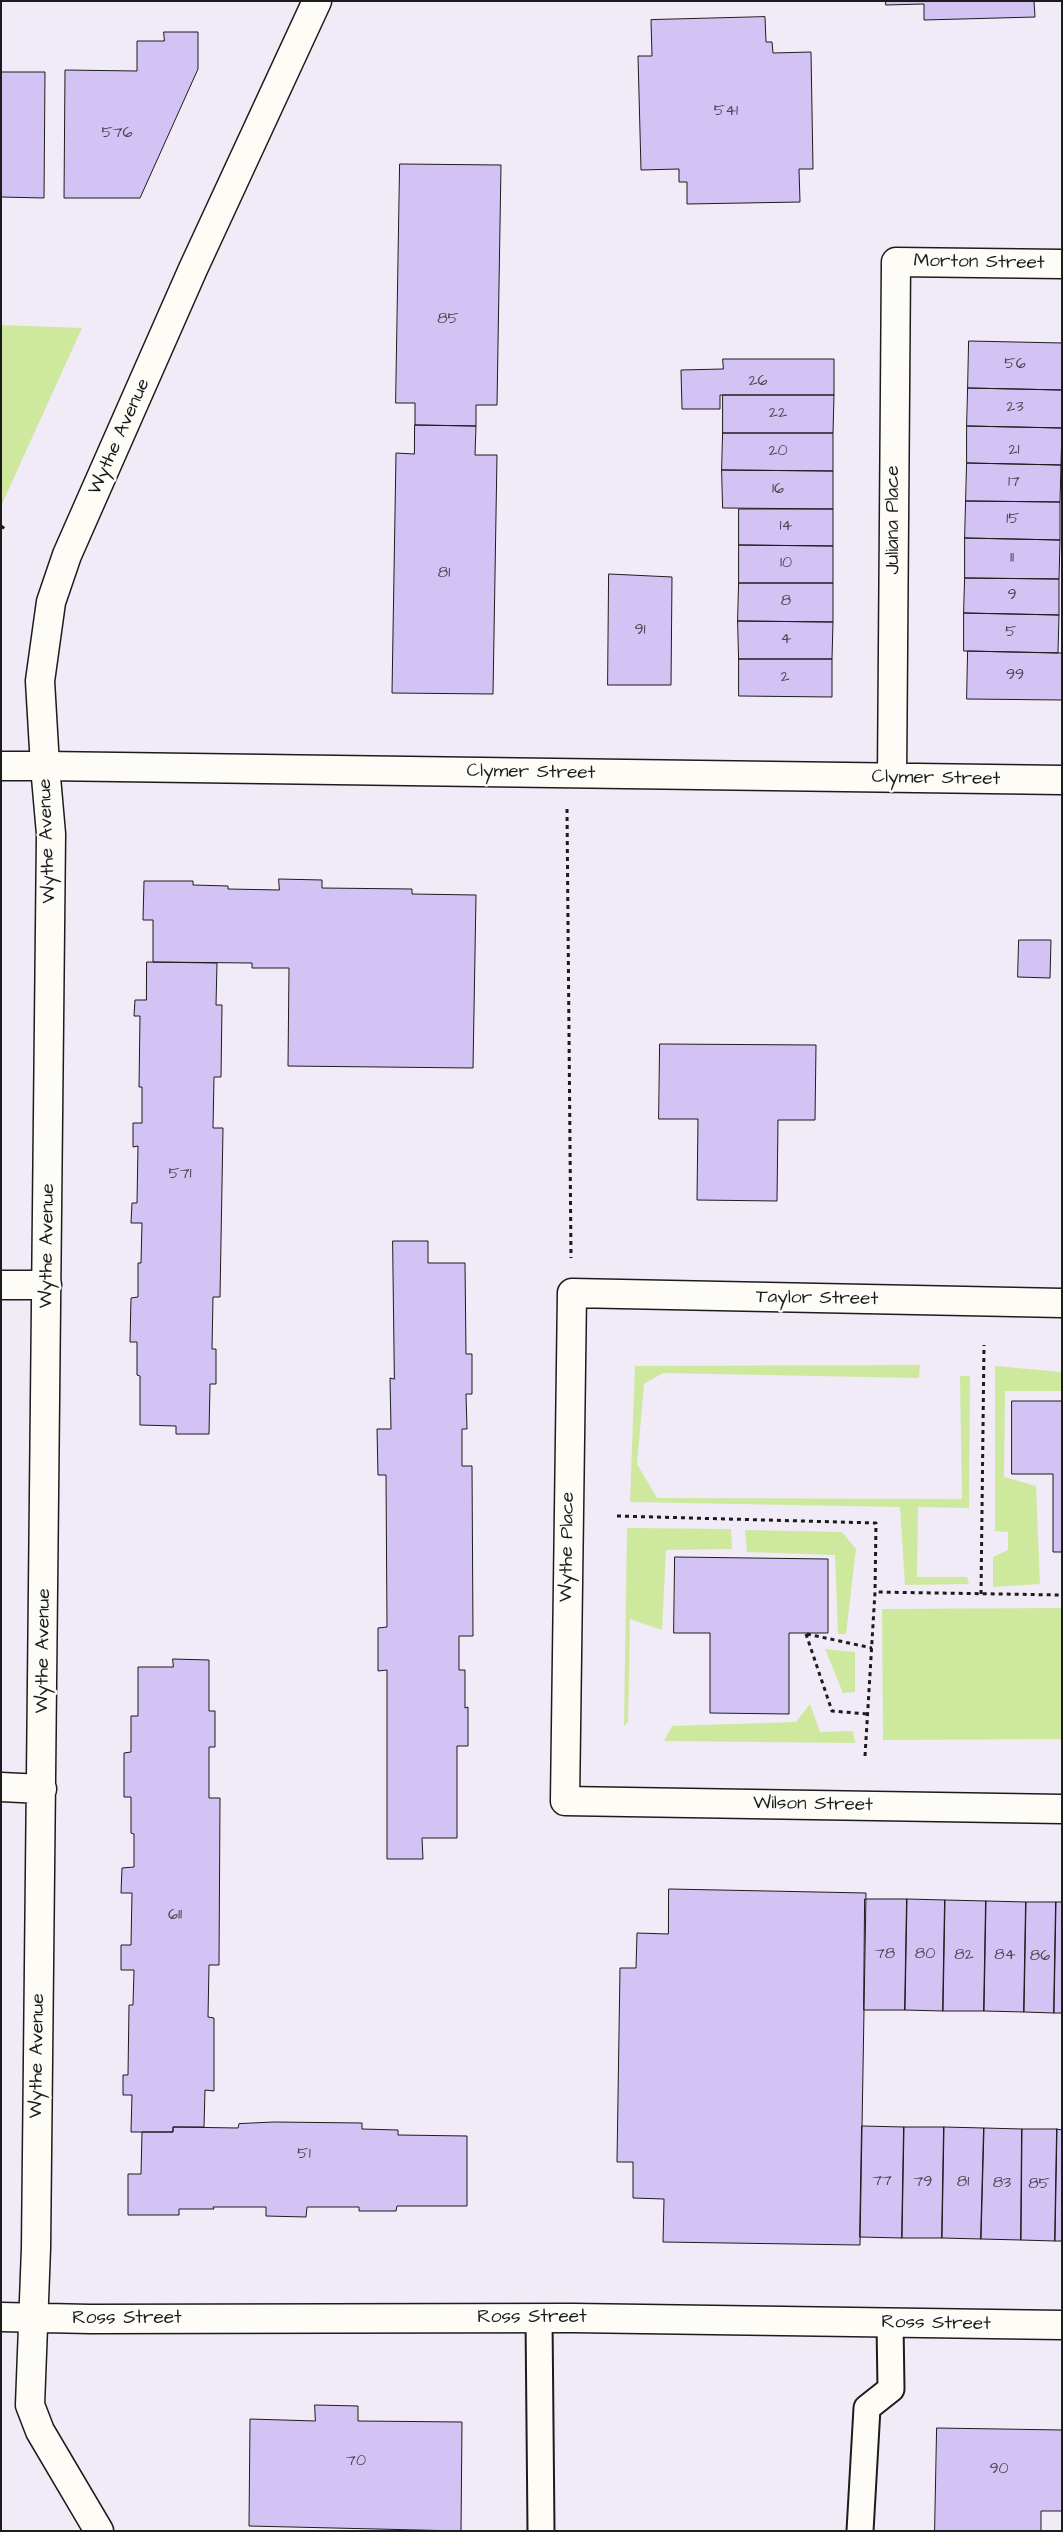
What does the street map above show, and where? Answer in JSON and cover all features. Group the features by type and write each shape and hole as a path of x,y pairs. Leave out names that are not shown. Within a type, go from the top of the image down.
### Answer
{"street":[{"name":"Wythe Avenue","path":"99,2531 34,2418 30,2392 36,2248 51,834 40,681 51,602 67,555 193,269 317,1"},
{"name":"Morton Street","path":"896,262 1062,264"},
{"name":"Juliana Place","path":"892,778 896,262"},
{"name":"Clymer Street","path":"1,766 1062,780"},
{"path":"1,1284 47,1285"},
{"name":"Taylor Street","path":"572,1293 1062,1303"},
{"name":"Wythe Place","path":"565,1801 572,1293"},
{"path":"1,1787 42,1788"},
{"name":"Wilson Street","path":"565,1801 1062,1809"},
{"name":"Ross Street","path":"1,2317 539,2318 1062,2325"}],"lane":[{"path":"539,2318 542,2531"},
{"path":"860,2531 867,2408 890,2390 890,2323"}],"path":[{"path":"567,773 572,1293"},
{"path":"981,1594 984,1346"},
{"path":"617,1516 876,1523 875,1592 866,1756"},
{"path":"875,1592 1062,1595"},
{"path":"868,1714 832,1711 806,1634 872,1648"}],"green space":[{"path":"1,325 82,328 1,506"},
{"path":"920,1365 919,1378 663,1373 644,1384 637,1464 657,1498 962,1499 960,1376 970,1376 969,1508 918,1507 917,1577 967,1577 969,1584 905,1585 900,1507 630,1502 635,1366"},
{"path":"995,1366 1062,1372 1062,1391 1005,1391 1004,1477 1036,1486 1040,1584 993,1587 993,1557 1008,1550 1008,1532 995,1531"},
{"path":"627,1528 731,1529 732,1549 666,1550 662,1630 630,1619 628,1722 624,1726"},
{"path":"745,1530 842,1532 856,1549 846,1634 838,1634 835,1555 747,1552"},
{"path":"1062,1608 1062,1739 883,1740 882,1609"},
{"path":"825,1649 855,1652 855,1692 843,1693"},
{"path":"810,1704 820,1732 853,1731 855,1743 664,1741 672,1726 796,1722"}],"building":[{"path":"886,1 1034,1 1035,17 924,20 924,4 886,5"},
{"path":"765,17 766,42 772,42 773,53 811,52 813,169 799,169 800,202 687,204 687,182 679,182 679,169 641,170 638,56 652,56 651,20"},
{"path":"164,32 198,32 198,69 140,198 64,198 65,70 137,71 137,41 164,41"},
{"path":"1,72 45,72 44,198 1,197"},
{"path":"400,164 501,165 497,405 476,405 476,426 415,425 415,403 396,403"},
{"path":"969,341 1062,343 1062,390 968,388"},
{"path":"723,359 834,359 834,395 720,395 720,409 682,409 681,370 723,369"},
{"path":"968,388 1062,390 1062,428 967,426"},
{"path":"723,395 834,395 833,433 723,433"},
{"path":"415,425 476,426 475,455 497,455 493,694 392,693 396,453 414,454"},
{"path":"967,426 1062,428 1061,465 967,463"},
{"path":"723,433 833,433 833,471 722,470"},
{"path":"967,463 1061,465 1060,502 966,501"},
{"path":"722,470 833,471 833,509 723,508"},
{"path":"966,501 1060,502 1060,540 965,538"},
{"path":"739,509 833,509 833,546 739,545"},
{"path":"965,538 1060,540 1059,579 965,578"},
{"path":"739,545 833,546 833,583 739,583"},
{"path":"609,574 672,577 671,685 608,685"},
{"path":"965,578 1059,579 1059,615 964,613"},
{"path":"739,583 833,583 833,622 738,621"},
{"path":"964,613 1059,615 1058,653 964,651"},
{"path":"738,621 833,622 832,659 739,659"},
{"path":"968,651 1062,653 1062,700 967,699"},
{"path":"739,659 832,659 832,697 739,696"},
{"path":"279,879 322,880 322,888 412,889 412,894 476,895 473,1068 288,1066 289,968 252,968 252,963 153,962 153,920 143,920 144,881 193,881 193,885 228,886 228,889 279,890"},
{"path":"1019,940 1051,940 1050,978 1018,977"},
{"path":"147,962 217,963 216,1005 222,1005 221,1077 214,1077 213,1128 223,1128 220,1297 213,1297 212,1349 216,1349 216,1384 210,1384 209,1434 176,1434 176,1426 140,1425 140,1376 137,1375 137,1342 130,1342 131,1298 138,1297 138,1263 141,1263 142,1223 131,1223 132,1203 137,1203 138,1146 133,1147 133,1123 142,1123 142,1087 139,1087 140,1016 134,1016 135,1000 146,1000"},
{"path":"660,1044 816,1045 815,1120 778,1120 777,1201 697,1200 698,1119 659,1119"},
{"path":"393,1241 428,1241 428,1263 465,1263 466,1354 472,1354 472,1394 466,1394 467,1429 462,1429 462,1466 472,1466 473,1636 459,1636 459,1670 465,1670 465,1708 468,1707 468,1746 457,1746 457,1838 422,1838 423,1859 387,1859 387,1670 378,1671 378,1628 387,1627 386,1475 378,1475 377,1429 391,1429 390,1378 394,1379"},
{"path":"1012,1401 1062,1401 1062,1552 1053,1552 1053,1474 1012,1474"},
{"path":"675,1557 828,1559 828,1633 789,1633 789,1714 710,1713 710,1633 674,1633"},
{"path":"173,1659 209,1660 209,1711 215,1711 215,1747 209,1747 209,1798 220,1798 219,1965 209,1965 208,2017 214,2018 214,2091 205,2090 204,2127 173,2127 173,2132 131,2132 132,2095 123,2095 123,2075 128,2075 129,2005 133,2005 134,1970 121,1970 121,1945 131,1945 132,1893 121,1893 122,1868 134,1867 134,1834 131,1833 131,1797 124,1797 124,1753 131,1752 131,1716 138,1716 138,1667 173,1667"},
{"path":"669,1889 866,1893 860,2245 663,2242 664,2199 633,2198 633,2162 617,2162 620,1968 636,1968 637,1933 668,1934"},
{"path":"865,1899 907,1899 905,2010 864,2010"},
{"path":"907,1899 945,1900 943,2011 905,2010"},
{"path":"945,1900 986,1901 984,2011 943,2011"},
{"path":"986,1901 1026,1902 1024,2012 984,2011"},
{"path":"1026,1902 1056,1902 1054,2013 1024,2012"},
{"path":"1056,1902 1062,1902 1062,2013 1054,2013"},
{"path":"274,2122 362,2123 362,2129 398,2130 398,2135 467,2136 467,2206 397,2206 396,2211 359,2211 359,2207 307,2207 306,2217 266,2216 266,2207 213,2207 214,2209 179,2209 179,2215 128,2215 128,2174 141,2174 142,2132 173,2132 173,2127 238,2128 239,2124"},
{"path":"862,2126 904,2127 902,2238 860,2237"},
{"path":"904,2127 944,2127 942,2238 902,2238"},
{"path":"944,2127 984,2128 981,2239 942,2238"},
{"path":"984,2128 1022,2129 1021,2240 981,2239"},
{"path":"1022,2129 1057,2129 1055,2241 1021,2240"},
{"path":"1057,2129 1062,2130 1062,2241 1055,2241"},
{"path":"315,2405 358,2406 358,2421 462,2422 461,2531 249,2526 250,2419 315,2421"},
{"path":"937,2428 1062,2430 1062,2511 1041,2511 1041,2531 935,2531"}]}
